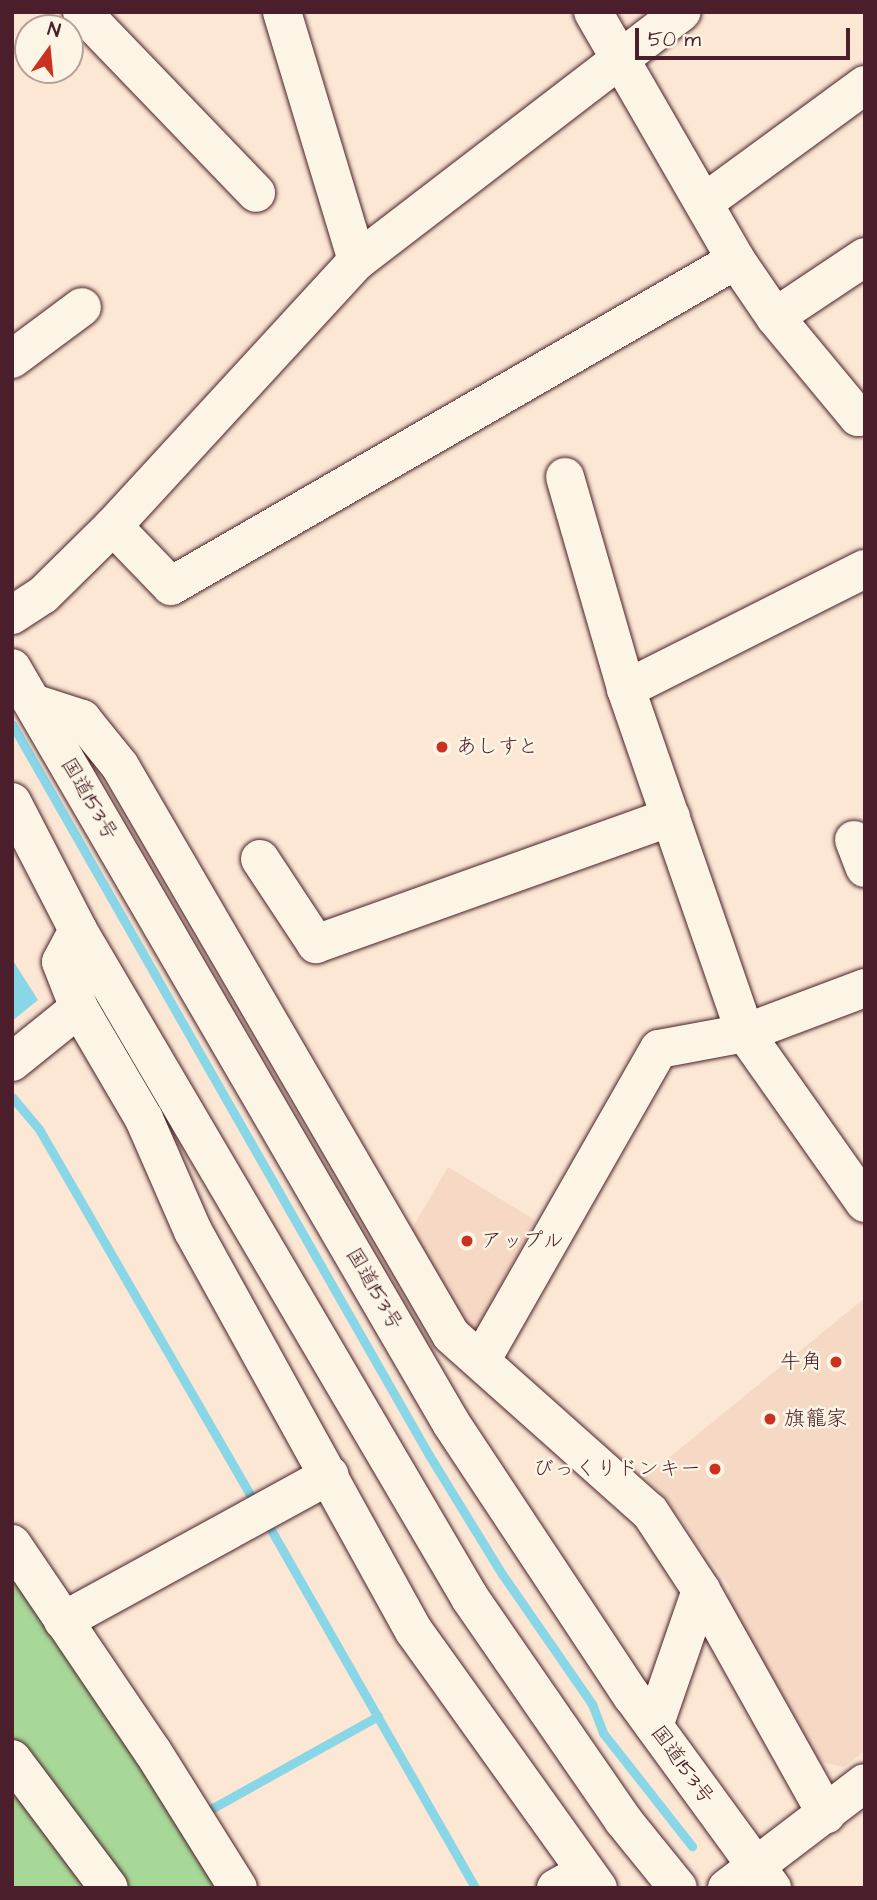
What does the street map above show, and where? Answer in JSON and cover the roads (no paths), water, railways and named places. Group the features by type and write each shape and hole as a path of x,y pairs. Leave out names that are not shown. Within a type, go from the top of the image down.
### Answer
{"main road":[{"path":"82,12 256,193"},
{"path":"282,12 357,261"},
{"path":"593,12 705,202 736,260 775,317 858,417 865,413"},
{"path":"12,615 43,595 113,526 357,261 681,12"},
{"path":"705,202 865,85"},
{"path":"775,317 865,257"},
{"path":"113,526 171,586 736,260"},
{"path":"12,359 82,307"},
{"path":"565,477 626,690 745,1033 865,1203"},
{"path":"626,690 865,569"},
{"name":"国道153号","path":"12,667 452,1423 654,1726 751,1881"},
{"path":"33,703 82,719 120,766 451,1335 482,1359 650,1512 701,1590 825,1814"},
{"path":"12,802 78,930 470,1598 622,1820 678,1888"},
{"path":"260,859 316,944 671,817"},
{"path":"78,930 61,962 79,1008 144,1119 193,1231 415,1631 580,1882"},
{"path":"482,1359 659,1049 745,1033 865,988"},
{"path":"12,1062 79,1008"},
{"path":"63,1621 330,1475"},
{"path":"12,1544 153,1752 238,1888"},
{"path":"654,1726 701,1590"},
{"path":"12,1759 109,1888"},
{"path":"751,1881 825,1814 865,1783"}],"water":[{"path":"12,959 38,1000 12,1021"}],"waterway":[{"path":"12,724 429,1455 502,1574 592,1704 603,1733 692,1846"},
{"path":"12,1097 39,1129 257,1506"},
{"path":"266,1521 475,1888"},
{"path":"211,1809 378,1716"}],"place":[{"name":"あしすと","path":"442,747"},
{"name":"アップル","path":"467,1241"},
{"name":"牛角","path":"836,1362"},
{"name":"旗籠家","path":"770,1419"},
{"name":"びっくりドンキー","path":"715,1469"}]}
